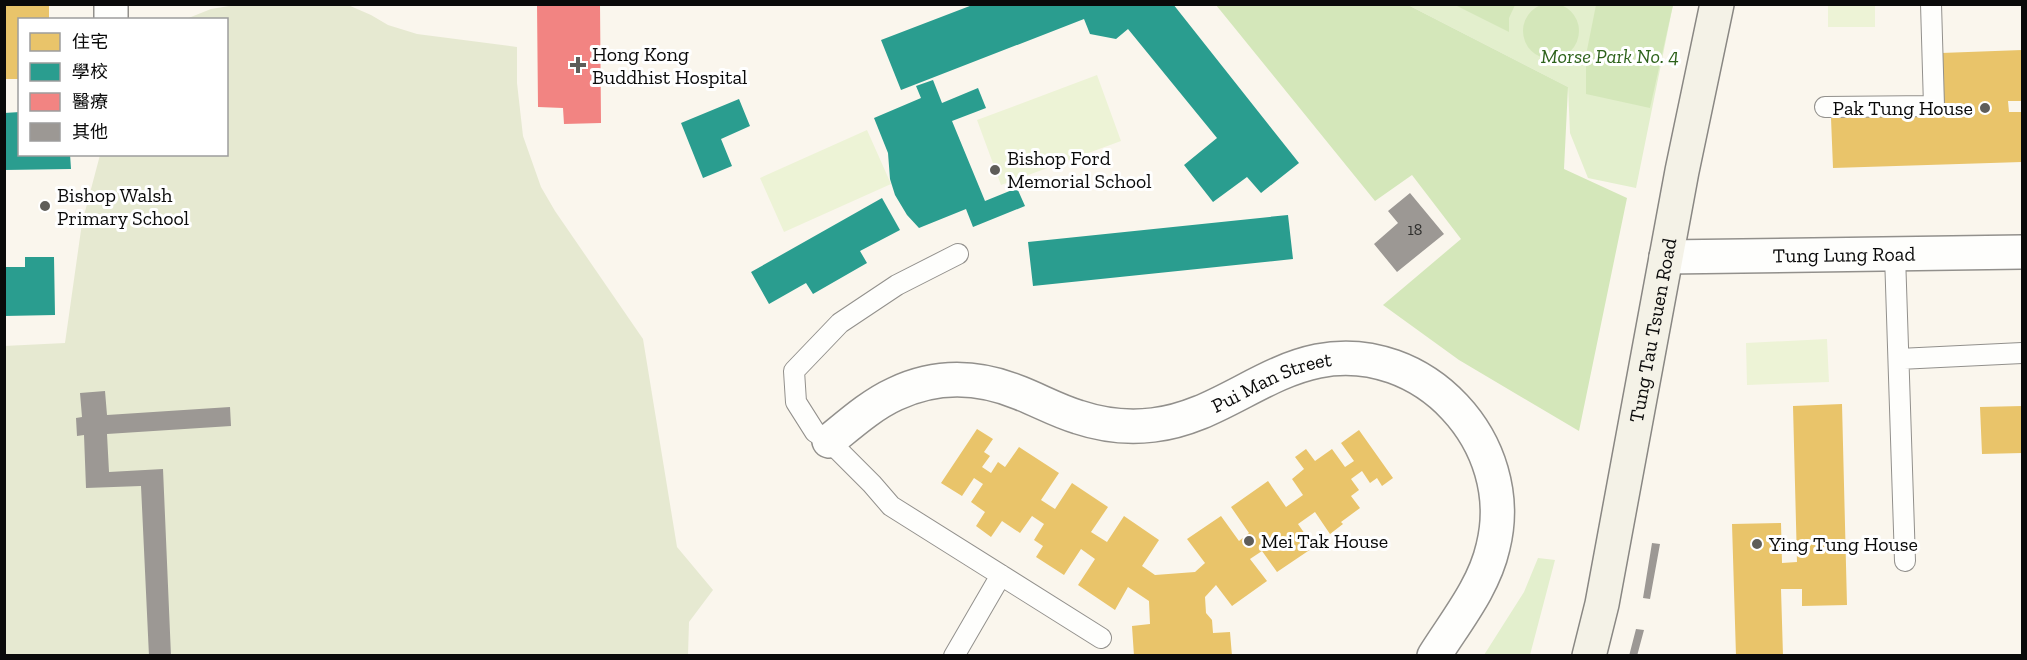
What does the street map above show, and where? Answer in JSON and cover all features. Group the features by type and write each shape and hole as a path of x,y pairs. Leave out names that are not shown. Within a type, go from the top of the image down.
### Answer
{"main road":[{"name":"Tung Tau Tsuen Road","path":"1589,656 1602,604 1666,257 1717,4"}],"street":[{"name":"Tung Lung Road","path":"1666,257 2022,252"},
{"name":"Pui Man Street","path":"829,441 874,406 895,394 945,379 969,379 994,384 1078,418 1126,426 1176,422 1223,404 1293,368 1318,361 1366,360 1391,366 1431,385 1451,401 1482,446 1491,469 1496,495 1497,521 1493,546 1485,572 1434,656"}],"lane":[{"path":"1825,107 1934,106 1931,4"},
{"path":"958,254 897,285 840,323 794,371 796,402 815,432 829,441 891,506 1101,638"},
{"path":"1895,255 1905,561"},
{"path":"1899,359 2022,353"},
{"path":"954,656 1001,575"}],"green space":[{"path":"1546,3 1556,3 1571,11 1577,20 1579,31 1577,42 1571,51 1556,59 1546,59 1535,54 1528,47 1523,36 1523,26 1528,15 1535,8"},
{"path":"235,5 348,5 388,25 417,34 517,47 517,83 523,136 541,187 643,339 677,547 713,590 689,622 688,655 5,655 4,346 65,343 82,223 100,156 228,156 228,18 188,18 211,9"},
{"path":"1216,5 1408,5 1568,87 1564,169 1627,198 1579,431 1459,360 1383,305 1461,239 1412,175 1375,201"},
{"name":"Morse Park No. 4","path":"1408,5 1673,5 1636,188 1588,178 1570,133 1568,87"},
{"path":"1455,5 1515,5 1509,18 1509,32"},
{"path":"1596,5 1673,5 1650,108 1586,94 1586,55"},
{"path":"1828,5 1875,5 1875,27 1828,27"},
{"path":"1097,75 1121,141 1001,185 977,120"},
{"path":"867,130 891,184 784,232 760,178"},
{"path":"1827,339 1829,382 1747,385 1746,343"},
{"path":"1538,558 1555,560 1530,655 1484,655 1524,592"}],"building: 住宅":[{"path":"4,5 49,5 49,18 18,18 18,79 4,79"},
{"name":"Pak Tung House","path":"2022,50 2022,101 2008,101 2009,112 2022,112 2022,162 1833,168 1831,118 1961,114 1961,103 1943,104 1941,53"},
{"name":"Ying Tung House","path":"1842,404 1847,605 1802,606 1802,589 1781,589 1783,656 1736,656 1732,524 1781,523 1782,563 1797,562 1793,406"},
{"path":"2022,406 2022,453 1982,454 1980,407"},
{"name":"Mei Tak House","path":"977,429 993,439 984,452 990,456 982,467 991,473 998,462 1005,467 1019,447 1059,473 1041,500 1055,509 1072,483 1108,507 1091,532 1107,542 1124,516 1159,540 1142,566 1155,575 1195,572 1205,563 1187,539 1221,516 1239,541 1249,533 1231,507 1268,481 1286,507 1303,495 1292,479 1304,469 1295,457 1306,449 1315,461 1332,449 1345,467 1354,461 1341,443 1359,430 1393,478 1382,486 1377,478 1370,483 1362,471 1351,479 1359,490 1351,496 1360,508 1341,522 1343,524 1330,534 1315,512 1298,524 1314,547 1277,572 1262,551 1250,559 1267,581 1232,606 1216,585 1205,597 1206,613 1212,620 1213,633 1230,632 1232,656 1134,656 1132,626 1150,624 1149,601 1128,587 1115,610 1078,585 1095,559 1081,549 1064,575 1036,557 1043,546 1034,540 1044,524 1032,516 1020,533 1002,521 991,537 976,526 985,512 971,502 983,484 974,478 962,496 941,483"}],"building: 學校":[{"path":"975,4 1173,4 1299,163 1261,193 1247,177 1213,202 1184,165 1217,138 1128,29 1116,39 1090,34 1084,19 901,90 881,40"},
{"path":"933,80 942,103 978,88 986,108 952,121 985,201 1017,188 1025,206 973,227 966,209 919,228 907,215 895,195 890,179 888,153 874,118 921,98 916,86"},
{"path":"739,99 750,126 721,139 732,166 703,178 681,123"},
{"path":"18,112 18,156 70,156 71,169 4,170 4,113"},
{"path":"882,198 900,230 860,251 867,263 813,294 806,283 769,304 751,272"},
{"path":"1288,215 1293,259 1033,286 1028,242"},
{"path":"25,257 54,257 55,315 4,316 4,267 25,267"}],"building: 醫療":[{"path":"537,4 600,4 601,123 564,124 563,108 538,107"}],"building: 其他":[{"path":"1410,193 1444,234 1397,272 1374,244 1398,223 1388,211"},
{"path":"105,391 107,415 230,407 231,426 107,434 109,472 163,469 171,656 149,656 141,486 86,488 84,435 77,436 76,418 82,417 80,393"},
{"path":"1652,543 1660,544 1650,599 1643,598"},
{"path":"1636,629 1644,630 1637,656 1629,656"}],"place":[{"name":"Hong Kong Buddhist Hospital","path":"578,65"},
{"name":"Pak Tung House","path":"1985,108"},
{"name":"Bishop Ford Memorial School","path":"995,170"},
{"name":"Bishop Walsh Primary School","path":"45,206"},
{"name":"Mei Tak House","path":"1249,541"},
{"name":"Ying Tung House","path":"1757,544"}]}
